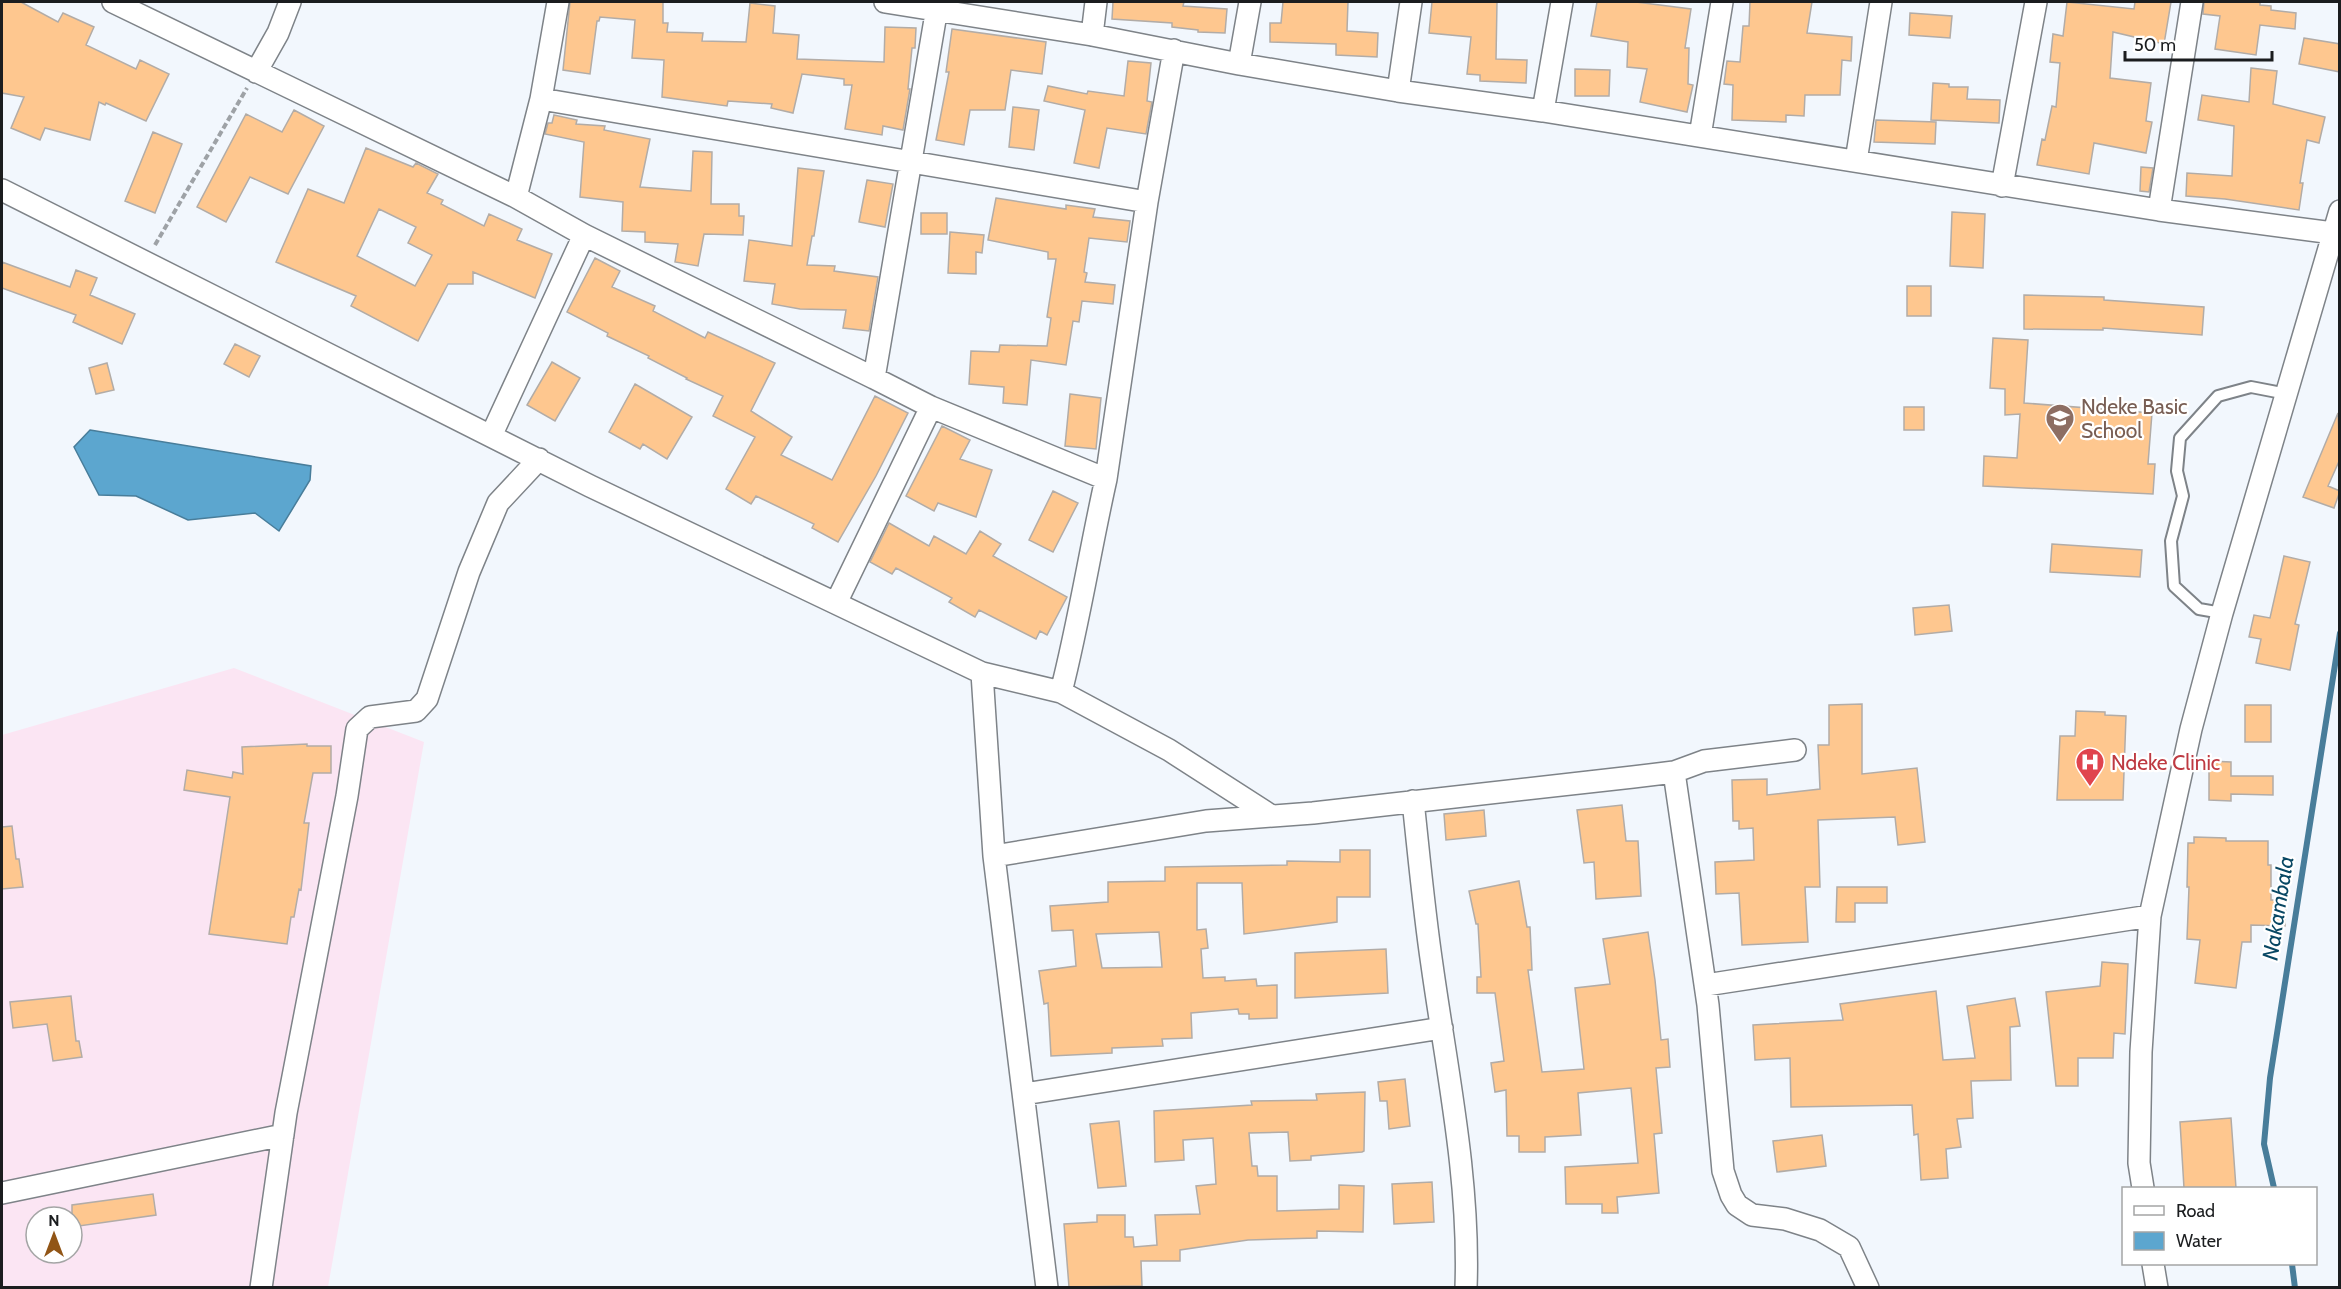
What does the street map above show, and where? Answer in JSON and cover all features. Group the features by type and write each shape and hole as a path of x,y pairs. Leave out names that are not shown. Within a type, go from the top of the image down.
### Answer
{"street":[{"path":"113,2 516,196 584,235 931,407 1106,479"},
{"path":"256,72 278,33 290,2"},
{"path":"516,196 541,99 558,2"},
{"path":"885,2 937,6 1239,64 1398,91 1543,111 2158,210 2332,233"},
{"path":"1092,35 1096,2"},
{"path":"1239,64 1250,2"},
{"path":"1398,91 1412,2"},
{"path":"1543,111 1562,2"},
{"path":"1700,136 1722,2"},
{"path":"1856,161 1881,2"},
{"path":"2002,186 2036,2"},
{"path":"2158,210 2192,2"},
{"path":"874,378 937,6"},
{"path":"1061,693 1081,610 1086,571 1106,479 1147,202 1174,50"},
{"path":"541,99 1147,202"},
{"path":"2,190 144,264 590,486 982,673 1061,693 1169,750 1270,815"},
{"path":"2143,1187 2139,1163 2141,1063 2150,916 2191,729 2222,613 2340,210"},
{"path":"491,436 584,235"},
{"path":"836,603 931,407"},
{"path":"261,1287 283,1135 347,796 357,729 370,717 416,711 427,699 469,572 498,502 539,459"},
{"path":"982,673 994,856 1047,1287"},
{"path":"994,856 1206,821 1313,813 1674,772 1704,761 1795,750"},
{"path":"1674,772 1706,985 1723,1171 1731,1195 1737,1205 1752,1215 1785,1219 1820,1230 1849,1247 1868,1287"},
{"path":"1413,801 1431,963 1463,1174 1467,1256 1466,1287"},
{"path":"1706,985 2150,916"},
{"path":"1024,1094 1442,1028"},
{"path":"2,1193 283,1135"},
{"path":"2154,1265 2157,1287"}],"lane":[{"path":"2222,613 2199,609 2174,586 2171,542 2182,496 2177,471 2180,438 2218,396 2251,387 2287,394"}],"path":[{"path":"144,264 256,72"}],"shaded area":[{"path":"234,668 424,742 328,1287 2,1288 2,735"}],"water":[{"path":"90,430 311,466 310,480 279,531 255,513 188,520 136,496 99,495 74,447"}],"building":[{"path":"2,2 21,2 58,22 63,13 94,27 86,45 136,69 140,60 169,74 146,121 99,102 90,140 45,128 40,140 11,128 24,97 2,93"},
{"path":"570,2 663,2 663,23 668,23 667,32 703,33 702,41 746,42 750,3 775,6 773,33 799,35 797,59 884,62 885,27 916,28 903,130 883,126 882,135 845,129 852,85 844,85 844,79 802,74 793,113 771,108 772,104 728,101 727,106 662,97 664,60 632,58 635,20 600,17 597,21 590,74 563,70"},
{"path":"1113,2 1184,2 1183,6 1227,9 1225,33 1198,32 1198,30 1172,27 1172,23 1112,19"},
{"path":"1283,2 1348,2 1347,31 1378,33 1377,57 1336,55 1336,44 1270,42 1270,23 1281,23"},
{"path":"1432,2 1497,2 1496,59 1527,60 1526,83 1480,81 1480,75 1467,74 1471,37 1429,33"},
{"path":"1597,2 1636,2 1691,9 1685,48 1689,48 1688,84 1693,85 1687,112 1640,102 1647,69 1627,67 1628,42 1591,36"},
{"path":"1750,2 1812,2 1807,33 1852,37 1851,61 1842,60 1840,95 1805,95 1804,116 1786,115 1786,122 1732,120 1733,85 1724,84 1727,61 1740,62 1743,26 1749,26"},
{"path":"2067,2 2134,9 2135,2 2171,2 2164,44 2113,32 2110,78 2151,83 2146,121 2152,122 2146,153 2094,143 2089,174 2037,165 2052,106 2056,107 2060,63 2050,62 2053,34 2063,36"},
{"path":"2204,2 2260,2 2260,5 2271,6 2271,10 2296,13 2295,29 2260,25 2256,55 2215,49 2220,16 2203,14"},
{"path":"1910,13 1952,16 1950,38 1909,35"},
{"path":"952,29 1046,42 1042,74 1011,70 1005,110 970,110 964,145 936,140 949,72 946,72"},
{"path":"2304,38 2340,44 2340,72 2299,64"},
{"path":"1128,61 1151,63 1147,101 1152,102 1146,134 1107,128 1099,168 1074,163 1085,110 1044,101 1048,86 1087,94 1088,91 1124,96"},
{"path":"2251,68 2277,71 2273,104 2325,117 2319,143 2307,140 2300,183 2303,183 2299,210 2225,199 2186,196 2187,173 2232,176 2234,126 2198,120 2202,95 2249,102"},
{"path":"1575,69 1610,70 1609,96 1575,96"},
{"path":"1933,83 1949,84 1949,87 1968,87 1967,99 2000,100 1999,123 1931,120"},
{"path":"1013,107 1039,110 1034,150 1009,147"},
{"path":"294,110 324,126 288,194 250,177 226,222 197,207 246,114 282,132"},
{"path":"554,115 577,120 576,124 605,126 604,130 650,139 640,187 691,191 693,151 712,152 711,204 739,204 739,216 744,216 743,235 704,234 698,266 675,262 678,244 645,242 645,232 622,231 623,202 580,197 584,142 545,134 548,123 552,123"},
{"path":"1876,120 1936,122 1935,144 1874,142"},
{"path":"153,132 182,144 155,213 125,201"},
{"path":"366,148 413,167 416,163 438,174 427,193 443,200 441,204 484,226 489,214 522,229 517,240 552,254 535,298 473,272 473,284 448,284 418,341 351,306 356,296 276,262 308,189 344,203","holes":["379,209 416,227 408,243 432,255 415,286 357,256"]},
{"path":"2141,167 2153,168 2149,192 2140,191"},
{"path":"798,168 824,171 807,265 835,266 834,271 878,277 869,331 843,328 846,310 800,309 772,304 775,284 744,281 749,240 792,246"},
{"path":"867,180 893,184 885,227 859,222"},
{"path":"996,198 1066,209 1066,205 1095,209 1093,217 1130,221 1127,242 1089,238 1084,272 1087,273 1085,282 1115,285 1113,304 1082,301 1079,322 1073,321 1066,365 1031,360 1027,405 1003,403 1004,387 969,384 971,351 999,352 1000,345 1047,346 1051,318 1047,317 1056,259 1048,259 1048,252 988,240"},
{"path":"1952,212 1985,214 1983,268 1950,266"},
{"path":"921,213 947,213 947,234 921,234"},
{"path":"950,232 984,235 982,253 976,252 976,274 948,273"},
{"path":"595,258 620,271 612,287 655,306 653,311 705,338 708,332 775,363 751,411 792,437 781,455 832,480 875,396 908,413 876,476 838,542 812,528 814,524 756,496 751,504 726,489 755,437 713,416 723,396 686,379 648,358 649,356 607,336 608,333 567,312"},
{"path":"2,262 70,287 76,270 97,278 90,295 135,314 122,344 73,322 76,315 2,288"},
{"path":"1907,286 1931,286 1931,316 1907,316"},
{"path":"2024,295 2104,297 2104,300 2204,307 2202,335 2103,328 2103,330 2024,329"},
{"path":"1993,338 2028,340 2024,403 2152,413 2148,464 2155,464 2153,494 1983,486 1984,456 2017,458 2020,414 2005,415 2005,389 1990,388"},
{"path":"235,344 260,356 249,377 224,364"},
{"path":"552,362 580,378 555,421 527,405"},
{"path":"107,363 114,390 96,394 89,368"},
{"path":"635,384 692,417 667,459 643,444 640,449 609,432"},
{"path":"1070,394 1101,398 1096,449 1065,446"},
{"path":"1904,407 1924,407 1924,430 1904,430"},
{"path":"2338,413 2340,459 2328,486 2340,491 2334,508 2303,497"},
{"path":"942,426 970,440 960,459 992,470 976,517 938,503 934,511 906,496"},
{"path":"1053,491 1078,503 1053,552 1029,540"},
{"path":"889,523 929,546 934,536 966,554 980,531 1001,544 993,556 1067,597 1047,635 1040,631 1036,639 979,610 975,617 949,602 952,598 896,568 892,574 870,562"},
{"path":"2052,544 2142,550 2140,577 2050,572"},
{"path":"2284,556 2310,562 2295,624 2299,625 2290,670 2256,663 2261,639 2249,637 2254,615 2270,618"},
{"path":"1949,605 1952,631 1915,635 1913,608"},
{"path":"1862,704 1862,774 1917,768 1925,842 1898,845 1895,817 1818,820 1820,887 1805,887 1808,942 1742,945 1739,893 1716,894 1715,862 1754,860 1753,828 1739,829 1739,821 1733,821 1732,780 1767,779 1767,795 1820,789 1818,745 1829,745 1829,705"},
{"path":"2245,705 2271,705 2271,742 2245,742"},
{"path":"2076,711 2105,712 2105,715 2126,716 2123,800 2057,800 2060,736 2075,736"},
{"path":"307,744 307,746 331,746 331,773 313,773 304,823 309,823 301,890 299,889 294,917 291,917 287,944 209,934 230,797 184,790 187,770 232,778 233,772 243,774 242,747"},
{"path":"2209,761 2231,762 2231,776 2273,776 2273,795 2231,794 2231,801 2209,800"},
{"path":"1622,805 1626,841 1638,841 1641,896 1596,899 1594,862 1584,863 1577,810"},
{"path":"1484,810 1486,836 1446,840 1444,814"},
{"path":"12,826 16,859 19,859 23,887 2,889 2,827"},
{"path":"2194,837 2226,838 2226,841 2268,841 2271,900 2286,900 2285,926 2251,925 2251,942 2242,942 2236,988 2195,983 2200,940 2187,939 2188,843 2194,843"},
{"path":"1340,850 1370,850 1370,897 1337,897 1337,922 1244,934 1242,883 1197,883 1197,930 1206,929 1208,948 1201,949 1203,978 1225,977 1225,981 1256,979 1257,986 1277,985 1277,1018 1249,1019 1249,1014 1239,1014 1238,1009 1191,1013 1192,1038 1162,1039 1163,1046 1112,1048 1112,1053 1051,1056 1048,1003 1044,1004 1039,971 1076,966 1073,930 1052,931 1050,906 1108,902 1108,882 1165,881 1165,867 1287,865 1287,861 1340,862","holes":["1159,932 1162,967 1102,968 1096,934"]},
{"path":"1519,881 1527,927 1530,927 1532,970 1528,970 1542,1072 1584,1069 1575,988 1610,984 1603,939 1648,932 1661,1040 1668,1039 1670,1067 1656,1068 1662,1133 1654,1134 1659,1193 1617,1197 1618,1213 1602,1213 1602,1204 1566,1204 1565,1167 1638,1163 1631,1088 1578,1093 1581,1135 1545,1137 1545,1152 1519,1152 1519,1136 1507,1136 1506,1090 1495,1092 1491,1063 1504,1061 1495,993 1477,993 1477,977 1481,977 1478,924 1476,924 1469,891"},
{"path":"1837,887 1887,887 1887,903 1855,903 1855,922 1836,922"},
{"path":"1386,949 1388,993 1295,998 1295,953"},
{"path":"2102,962 2128,964 2125,1034 2114,1033 2113,1058 2078,1058 2078,1086 2056,1086 2046,992 2100,986"},
{"path":"1936,991 1943,1060 1975,1058 1967,1006 2015,998 2020,1026 2010,1027 2011,1080 1971,1081 1973,1118 1957,1119 1961,1147 1946,1149 1948,1178 1921,1180 1918,1134 1914,1135 1912,1105 1791,1107 1790,1058 1755,1060 1753,1025 1843,1020 1840,1004"},
{"path":"71,996 76,1041 79,1041 82,1057 53,1061 47,1024 13,1028 10,1002"},
{"path":"1405,1079 1410,1126 1389,1129 1387,1101 1380,1101 1378,1082"},
{"path":"1365,1092 1364,1151 1362,1152 1311,1156 1311,1160 1290,1161 1288,1132 1249,1133 1252,1166 1257,1166 1258,1176 1277,1176 1277,1211 1339,1209 1339,1185 1364,1186 1363,1232 1317,1231 1317,1238 1248,1240 1180,1250 1180,1261 1141,1261 1142,1286 1069,1287 1064,1224 1097,1222 1097,1215 1125,1215 1125,1237 1133,1237 1134,1247 1157,1245 1155,1215 1200,1214 1196,1186 1216,1184 1213,1138 1183,1140 1184,1160 1155,1162 1154,1111 1252,1105 1251,1101 1317,1100 1316,1094"},
{"path":"2231,1118 2236,1187 2184,1187 2180,1122"},
{"path":"1119,1121 1126,1186 1098,1188 1090,1124"},
{"path":"1822,1135 1826,1166 1777,1172 1773,1141"},
{"path":"1432,1182 1434,1222 1394,1224 1392,1184"},
{"path":"153,1194 156,1215 84,1225 84,1205 72,1205"}],"waterway":[{"name":"Nakambala","path":"2274,1187 2264,1144 2270,1078 2340,633"},
{"name":"Nakambala","path":"2292,1265 2295,1288"}],"place":[{"name":"Ndeke Basic School","path":"2060,444"},
{"name":"Ndeke Clinic","path":"2090,788"}]}
